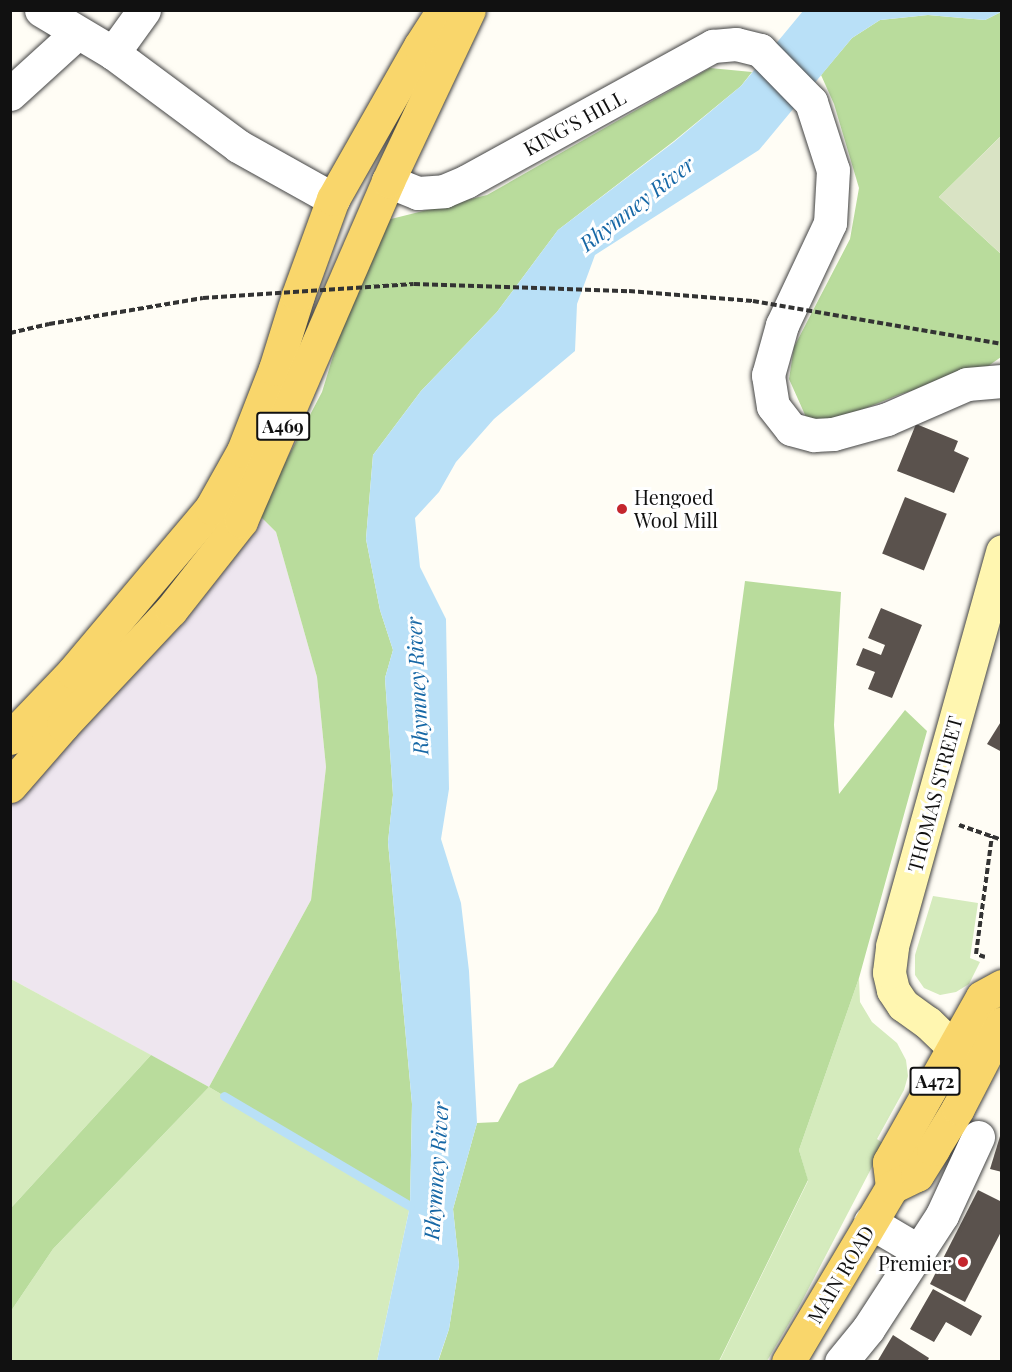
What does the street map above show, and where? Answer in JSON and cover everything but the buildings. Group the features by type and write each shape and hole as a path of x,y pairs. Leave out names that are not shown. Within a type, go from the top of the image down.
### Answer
{"main road":[{"name":"A469","path":"10,738 73,672 211,508 243,452 275,369 298,295 333,199 443,10"},
{"name":"A469","path":"10,786 63,725 171,610 241,521 355,263 388,181 469,10"},
{"name":"THOMAS STREET","path":"985,1030 928,1023 903,1005 893,990 889,972 892,946 1002,552"},
{"name":"A472","path":"892,1187 889,1162 985,1030 982,997 1002,986"},
{"name":"MAIN ROAD","path":"788,1362 892,1187 917,1175 958,1108 992,1066"}],"street":[{"path":"41,10 113,53 238,146 333,199"},
{"path":"113,53 144,10"},
{"path":"10,94 77,33"},
{"name":"KING'S HILL","path":"388,181 418,193 444,191 467,182 713,46 736,44 760,50 811,102 833,170 830,223 782,325 768,375 772,406 791,429 814,435 833,434 887,419 967,384 1002,381"},
{"path":"985,1030 992,1066"},
{"path":"841,1362 868,1329 942,1215 978,1137"},
{"path":"870,1222 919,1251"}],"path":[{"path":"10,333 49,324 203,298 414,284 629,291 753,301 1002,344"},
{"path":"948,822 1002,840"},
{"path":"985,957 976,954 992,836"}],"shaded area":[{"path":"258,514 276,532 317,677 326,767 311,900 209,1087 11,979 11,804 203,584"}],"green space":[{"path":"1001,12 1001,136 939,197 1001,254 1001,357 984,369 901,394 831,422 806,417 789,379 794,347 850,239 859,188 834,104 821,75 852,38 880,20 928,15 985,20"},
{"path":"710,68 752,72 741,86 674,141 558,230 497,312 421,391 373,455 366,539 380,610 393,650 385,678 393,795 388,842 412,1104 410,1206 209,1087 311,900 326,767 317,677 276,532 258,514 322,392 346,314 383,221 487,195"},
{"path":"1001,136 1001,254 939,197"},
{"path":"745,581 841,592 834,725 839,794 905,710 927,731 859,978 799,1150 808,1180 719,1361 438,1362 449,1329 459,1265 453,1209 477,1123 498,1122 519,1084 553,1067 657,912 717,789"},
{"path":"933,896 978,903 970,958 980,962 969,984 956,992 940,995 924,988 915,975 915,955"},
{"path":"859,978 860,1002 872,1022 897,1043 906,1060 908,1076 904,1090 877,1139 884,1144 801,1303 767,1361 719,1362 808,1181 799,1150"},
{"path":"11,979 151,1055 11,1208"},
{"path":"151,1055 209,1087 53,1249 11,1311 11,1208"},
{"path":"209,1087 410,1206 377,1361 11,1362 11,1311 53,1249"}],"water":[{"name":"Rhymney River","path":"803,11 1001,12 985,20 928,15 880,20 852,38 759,150 595,255 577,304 575,351 494,419 456,462 439,492 415,518 420,567 446,619 449,789 441,839 461,903 469,971 477,1123 453,1209 459,1265 449,1329 438,1361 377,1361 410,1206 412,1104 388,842 393,795 385,678 393,650 380,610 366,539 373,455 421,391 497,312 558,230 674,142 741,86"}],"waterway":[{"name":"Rhymney River","path":"224,1096 410,1206"}],"place":[{"name":"Hengoed Wool Mill","path":"622,509"},
{"name":"Premier","path":"963,1262"}]}
